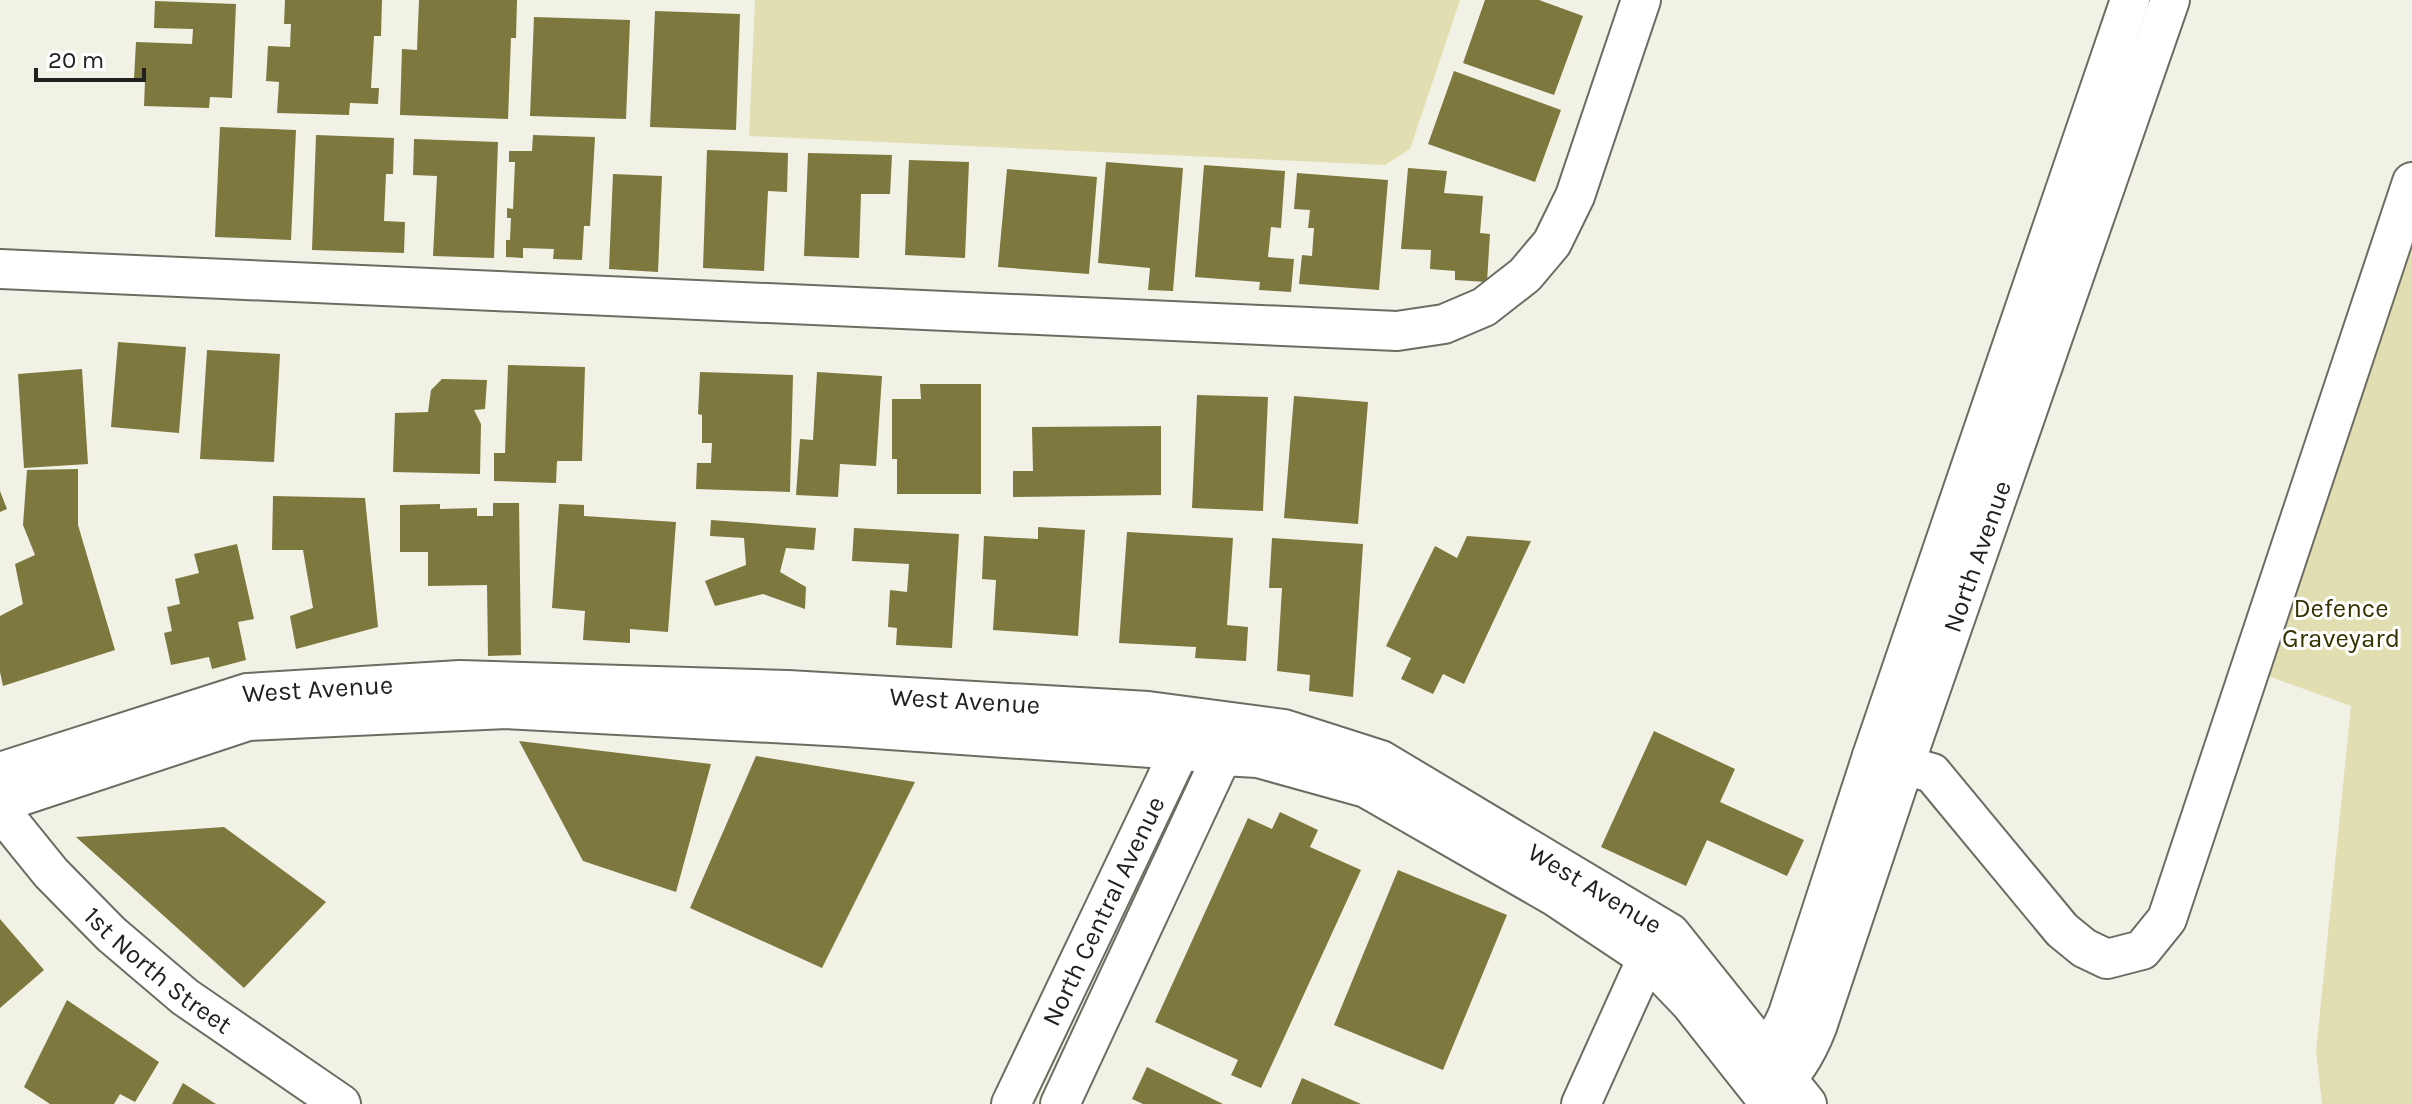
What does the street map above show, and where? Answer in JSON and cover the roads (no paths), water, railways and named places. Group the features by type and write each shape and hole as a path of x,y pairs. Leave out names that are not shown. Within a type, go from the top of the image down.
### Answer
{"street":[{"path":"0,269 1397,331 1444,324 1484,307 1525,275 1552,243 1575,196 1641,0"},
{"name":"North Avenue","path":"1888,761 2130,0"},
{"name":"North Avenue","path":"1773,1085 1780,1032 1888,761 2170,0"},
{"path":"1888,761 1932,773 2062,930 2084,948 2107,959 2142,950 2167,919 2412,182"},
{"name":"West Avenue","path":"0,772 247,693 460,680 788,690 1148,711 1222,756 1258,758 1366,788 1554,896 1647,958 1773,1085"},
{"name":"West Avenue","path":"0,803 248,721 506,709 846,727 1185,732 1235,721 1284,729 1381,760 1670,933 1773,1085"},
{"name":"North Central Avenue","path":"1060,1104 1222,756 1235,721"},
{"name":"North Central Avenue","path":"1011,1104 1185,732"},
{"name":"1st North Street","path":"0,810 51,873 111,934 185,997 341,1104"},
{"path":"1581,1104 1647,958"}],"park label":[{"name":"Defence Graveyard","path":"2341,623"}]}
